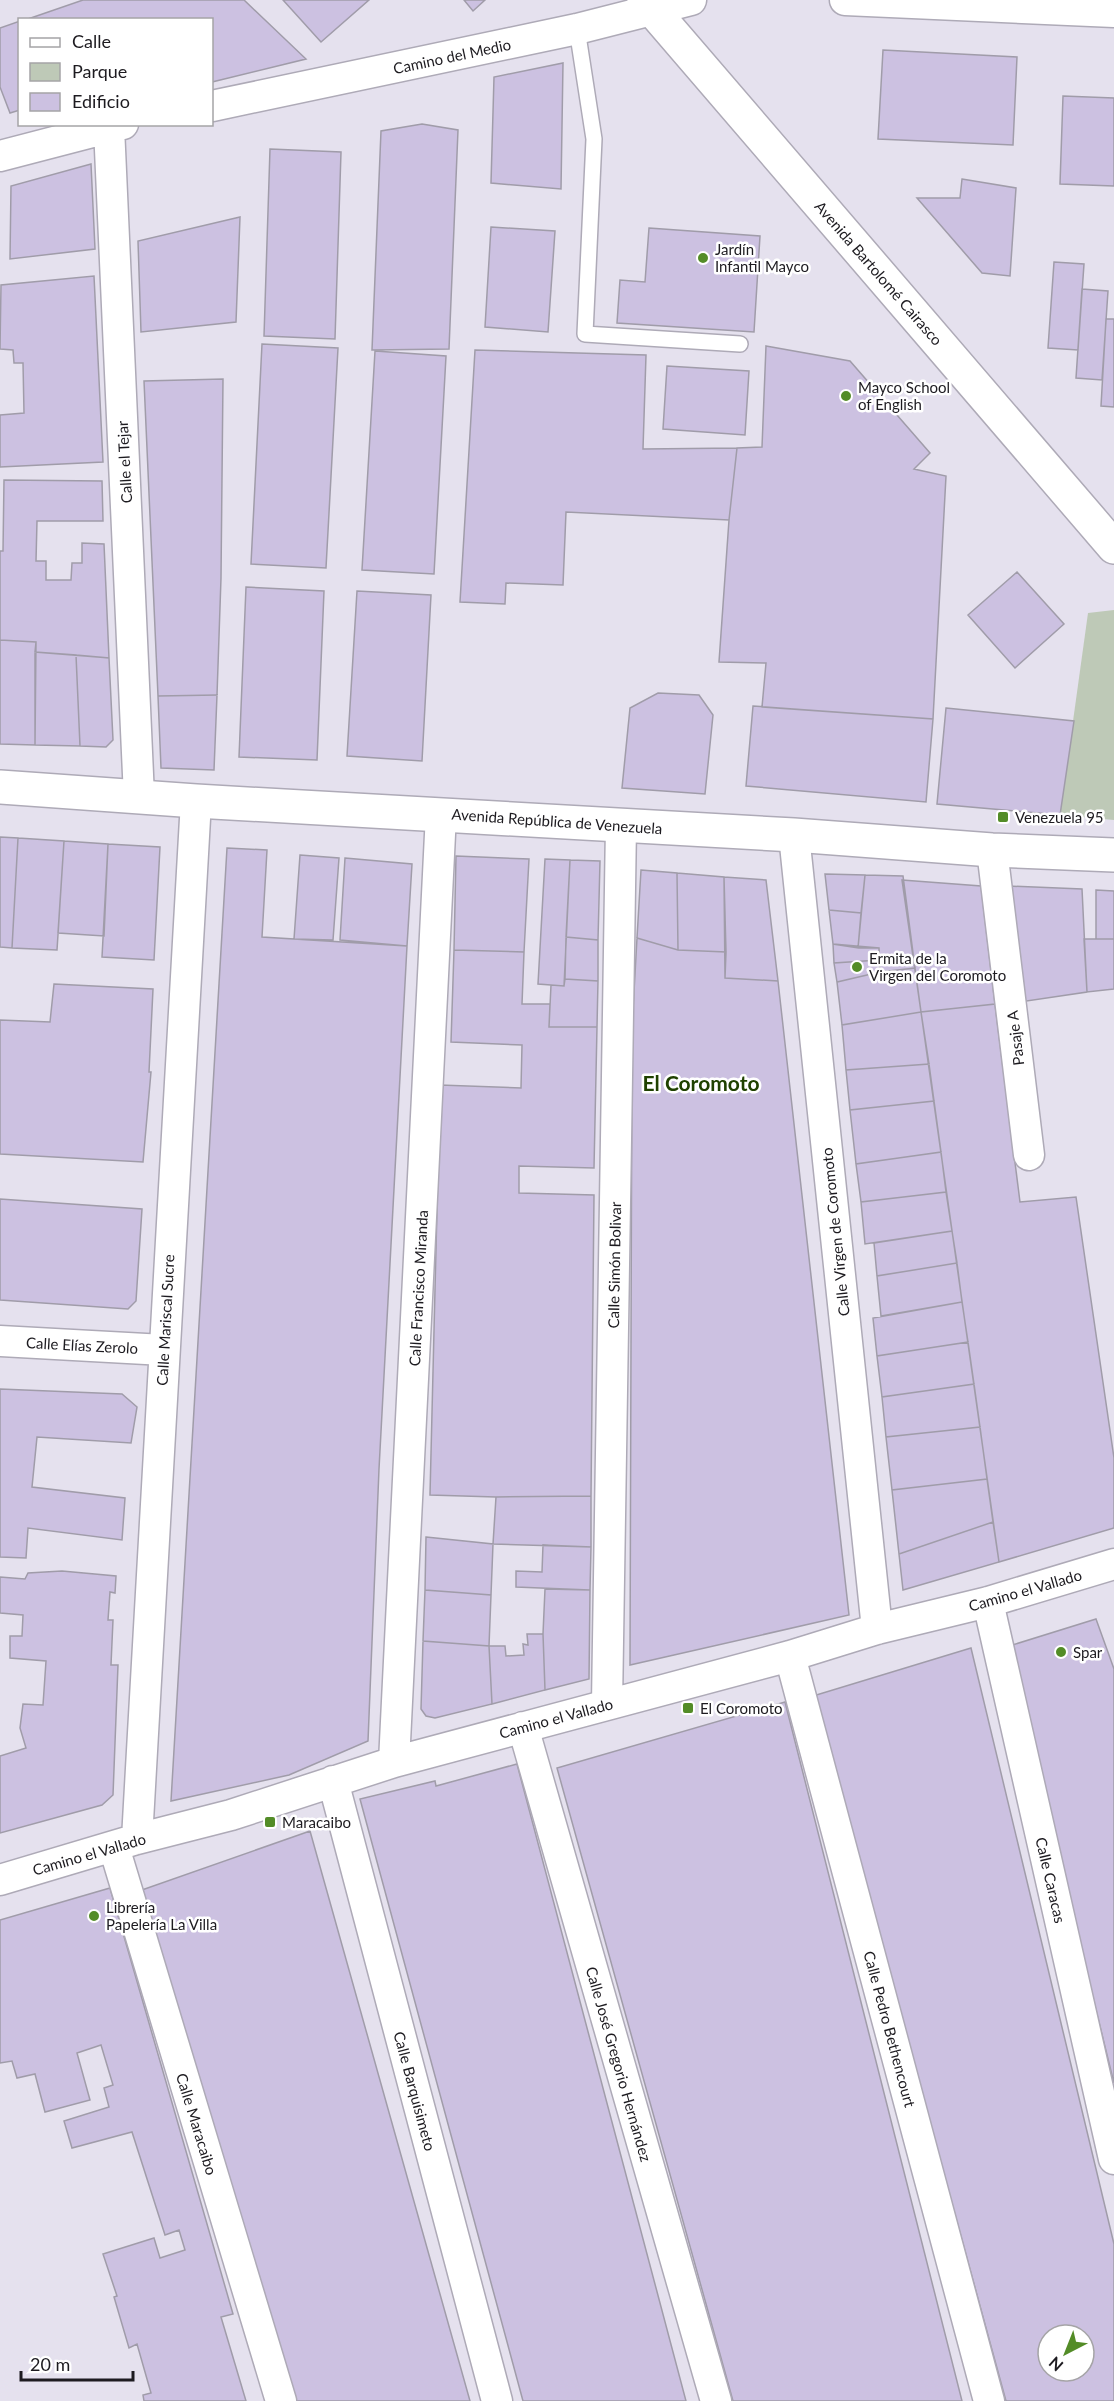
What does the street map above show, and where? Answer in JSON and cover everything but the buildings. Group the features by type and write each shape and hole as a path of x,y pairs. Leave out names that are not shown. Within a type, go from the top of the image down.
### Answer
{"street":[{"name":"Camino del Medio","path":"213,106 577,30 648,6 691,0"},
{"path":"844,0 1114,12"},
{"name":"Avenida Bartolomé Cairasco","path":"648,6 1114,547"},
{"path":"0,156 116,126"},
{"name":"Calle el Tejar","path":"116,126 139,797"},
{"name":"Avenida República de Venezuela","path":"0,787 196,801 794,835 992,850 1114,855"},
{"name":"Calle Mariscal Sucre","path":"125,1843 164,1350 196,801"},
{"name":"Calle Francisco Miranda","path":"394,1762 441,814"},
{"name":"Calle Simón Bolivar","path":"607,1704 621,825"},
{"name":"Calle Virgen de Coromoto","path":"794,835 877,1629"},
{"name":"Pasaje A","path":"992,850 1029,1155"},
{"name":"Calle Elías Zerolo","path":"0,1341 164,1350"},
{"name":"Camino el Vallado","path":"0,1880 231,1815 394,1762 790,1656 877,1629 988,1602 1114,1564"},
{"name":"Calle Caracas","path":"988,1602 1114,2159"},
{"name":"Calle Pedro Bethencourt","path":"790,1656 989,2401"},
{"name":"Calle José Gregorio Hernández","path":"523,1727 716,2401"},
{"name":"Calle Barquisimeto","path":"333,1781 497,2401"},
{"name":"Calle Maracaibo","path":"125,1843 281,2401"}],"lane":[{"path":"577,30 594,139 585,334 740,344"}],"green space":[{"path":"1114,610 1114,820 1060,815 1088,613"}],"place":[{"name":"Jardín Infantil Mayco","path":"703,258"},
{"name":"Mayco School of English","path":"846,396"},
{"name":"Venezuela 95","path":"1003,817"},
{"name":"Ermita de la Virgen del Coromoto","path":"857,967"},
{"name":"Spar","path":"1061,1652"},
{"name":"El Coromoto","path":"688,1708"},
{"name":"Maracaibo","path":"270,1822"},
{"name":"Librería Papelería La Villa","path":"94,1916"}],"district":[{"name":"El Coromoto","path":"701,1082"}]}
